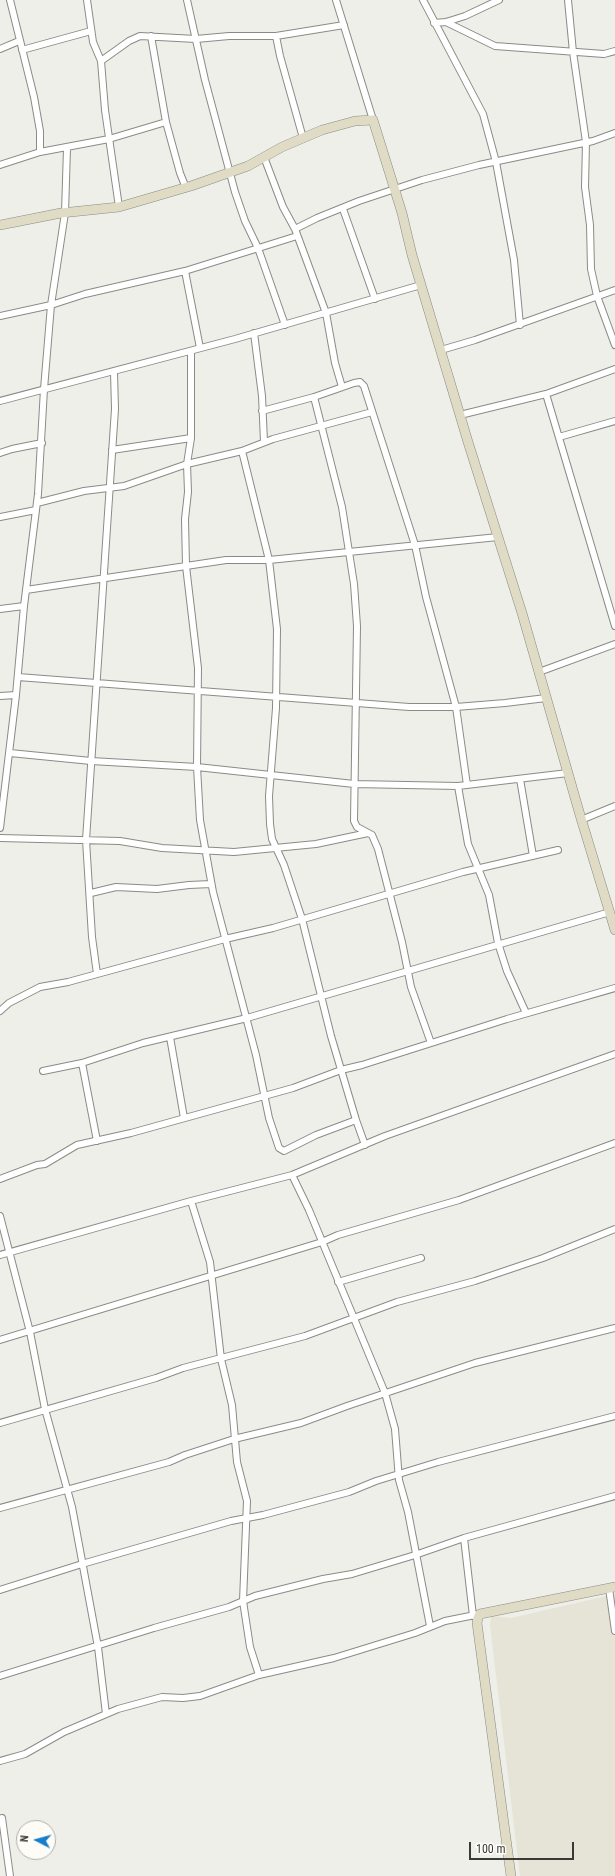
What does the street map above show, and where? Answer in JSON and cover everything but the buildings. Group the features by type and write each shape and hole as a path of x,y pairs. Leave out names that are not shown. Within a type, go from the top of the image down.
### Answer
{"main road":[{"path":"0,225 65,213 118,207 186,188 248,166 322,130 355,121 373,120 395,189 440,350 539,672 581,820 615,930"},
{"path":"511,1876 477,1615 612,1588"}],"street":[{"path":"10,0 34,97 40,131 40,152"},
{"path":"87,0 93,42 101,61 118,207"},
{"path":"187,0 205,80 230,173 245,221 258,248 286,325"},
{"path":"336,0 373,120"},
{"path":"423,0 483,114 496,162 514,260 520,325"},
{"path":"434,22 446,22 484,8 498,0"},
{"path":"568,0 573,52 586,142 585,187 590,225 591,269 597,296 615,345"},
{"path":"446,22 495,46 604,54 615,51"},
{"path":"101,61 129,41 140,36 196,39 230,36 276,36 344,25"},
{"path":"22,50 91,31"},
{"path":"151,36 166,122 180,173 186,188"},
{"path":"276,36 280,56 303,138"},
{"path":"0,49 19,41"},
{"path":"0,165 40,152 109,139 166,122"},
{"path":"295,229 316,218 343,209 359,201 422,180 586,142 615,133"},
{"path":"0,828 3,778 10,753 24,606 37,503 51,305 65,213 67,148"},
{"path":"264,157 283,208 295,229 326,313 335,363 342,387"},
{"path":"343,209 375,299"},
{"path":"0,316 51,305 85,294 185,271 297,236"},
{"path":"185,271 200,348"},
{"path":"0,401 192,351 421,285"},
{"path":"440,350 520,325 615,290"},
{"path":"254,333 262,396 264,442"},
{"path":"192,351 191,438 187,464 188,492 185,519 186,566 198,668 197,767 200,820 211,884 247,1018 264,1096 279,1148 284,1151 316,1135 356,1120"},
{"path":"460,415 546,394 615,369"},
{"path":"97,974 92,937 91,893 86,840 104,577 108,488 115,410 114,372"},
{"path":"262,411 314,397 360,382 364,386 415,545 426,597 456,706 467,785"},
{"path":"546,394 615,626"},
{"path":"314,397 342,507 350,552 357,626 354,821 357,827 372,835 375,840 384,868 407,970 418,1011 431,1043"},
{"path":"37,503 84,492 124,486 187,464 242,451 264,442 372,412"},
{"path":"559,437 615,421"},
{"path":"112,450 191,438"},
{"path":"0,454 12,449 42,443"},
{"path":"242,451 269,560 276,629 276,698 272,775 269,796 272,839 284,865 302,919 341,1070 365,1144"},
{"path":"0,517 36,510"},
{"path":"26,590 104,577 226,560 269,560 498,537"},
{"path":"0,609 24,606"},
{"path":"539,672 615,644"},
{"path":"18,677 197,690 276,698 356,702 410,707 505,703 546,698"},
{"path":"0,696 16,695"},
{"path":"10,753 197,767 354,784 458,786 568,774"},
{"path":"520,779 534,856"},
{"path":"458,786 468,844 489,895 498,944 507,971 526,1013"},
{"path":"581,820 615,806"},
{"path":"0,838 120,841 162,848 234,852 316,844 368,833"},
{"path":"0,1012 9,1003 40,987 68,982 302,919 479,868 558,850"},
{"path":"91,893 116,887 157,889 211,884"},
{"path":"43,1072 82,1063 143,1043 247,1018 498,944 612,917"},
{"path":"0,1179 37,1165 45,1164 77,1145 131,1133 264,1096 341,1070 362,1065 526,1013 615,988"},
{"path":"170,1037 184,1118"},
{"path":"0,1255 191,1201 292,1175 365,1144 615,1054"},
{"path":"82,1063 97,1141"},
{"path":"0,1340 322,1242 338,1235 459,1200 615,1143"},
{"path":"292,1175 354,1316 385,1393 395,1429 398,1474 408,1512 415,1555 430,1626"},
{"path":"191,1201 210,1262 221,1359 232,1405 237,1462 247,1501 243,1601 250,1647 259,1674"},
{"path":"0,1216 30,1332 45,1409 68,1489 98,1647 106,1714"},
{"path":"0,1423 156,1378 184,1368 305,1336 354,1316 397,1302 483,1278 543,1258 615,1229"},
{"path":"338,1282 421,1258"},
{"path":"0,1508 169,1462 185,1455 234,1439 301,1423 475,1363 615,1328"},
{"path":"0,1590 82,1564 231,1521 246,1519 349,1492 398,1474 541,1434 615,1416"},
{"path":"0,1676 98,1647 255,1596 323,1579 352,1574 464,1538 615,1496"},
{"path":"0,1761 25,1754 64,1732 124,1707 162,1697 183,1698 200,1696 259,1674 334,1658 415,1633 445,1621 477,1615 464,1538"},
{"path":"612,1588 615,1631"},
{"path":"2,1818 10,1876"}],"shaded area":[{"path":"615,1594 615,1876 520,1876 490,1625 491,1616 511,1618"}]}
